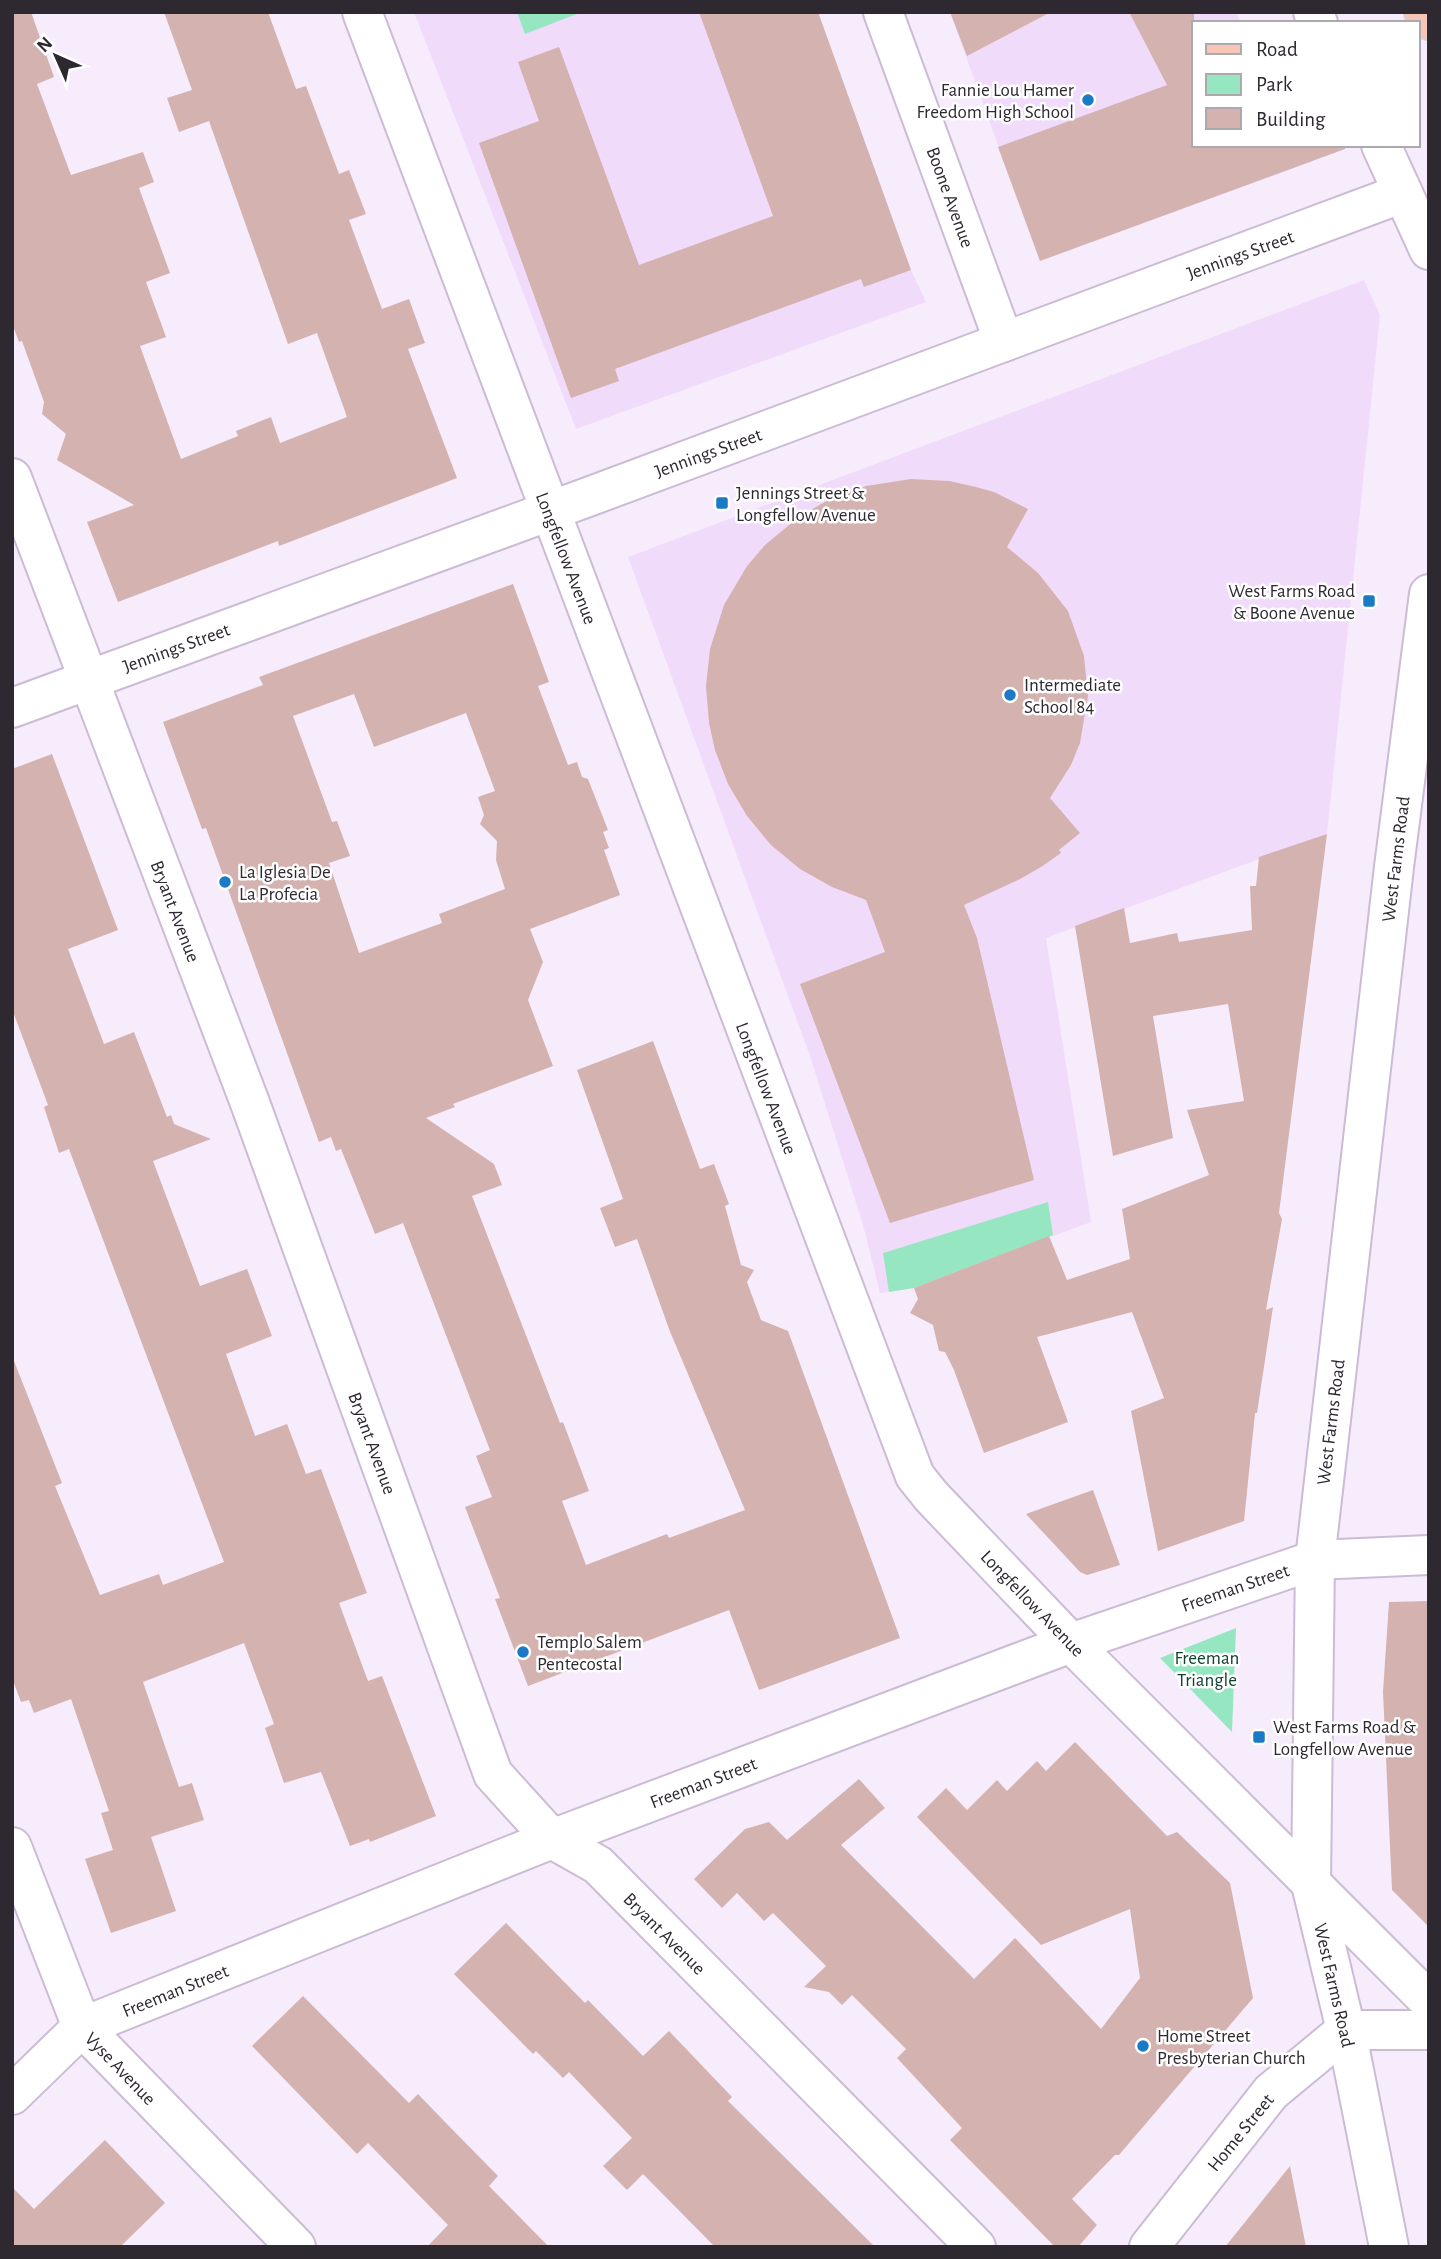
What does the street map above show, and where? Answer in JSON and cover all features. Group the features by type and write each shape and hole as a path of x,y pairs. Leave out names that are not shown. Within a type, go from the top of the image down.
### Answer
{"main road":[{"path":"1424,12 1429,20"}],"street":[{"name":"Longfellow Avenue","path":"362,12 915,1476 1071,1643 1429,2001"},
{"name":"Boone Avenue","path":"883,12 1004,342"},
{"path":"1382,147 1429,250"},
{"name":"Jennings Street","path":"12,708 1403,193"},
{"name":"Bryant Avenue","path":"12,478 250,1103 494,1774 552,1839 598,1865 976,2247"},
{"name":"West Farms Road","path":"1389,2247 1346,2030 1311,1884 1315,1560 1417,776 1429,594"},
{"name":"Freeman Street","path":"12,2095 82,2027 552,1839 1071,1643 1315,1560 1429,1555"},
{"name":"Vyse Avenue","path":"12,1847 82,2027 296,2247"},
{"path":"1346,2030 1429,2030"},
{"name":"Home Street","path":"1149,2247 1271,2092 1346,2030"}],"shaded area":[{"path":"414,12 818,12 911,270 926,302 576,429"},
{"name":"Fannie Lou Hamer Freedom High School","path":"950,12 1236,12 1240,21 1192,21 1192,147 1303,147 1311,162 1040,261"},
{"name":"Intermediate School 84","path":"1364,280 1380,315 1327,834 1046,938 1091,1222 914,1288 880,1293 863,1225 810,1056 628,557"}],"green space":[{"path":"517,12 582,12 525,34"},
{"path":"1048,1202 1053,1235 914,1288 889,1292 883,1253"},
{"name":"Freeman Triangle","path":"1236,1628 1232,1732 1160,1658"}],"building":[{"path":"12,12 31,12 54,77 37,84 71,175 143,152 154,182 139,188 170,273 146,282 166,337 140,346 181,459 238,436 236,431 271,417 280,443 347,417 317,333 288,344 209,121 179,132 167,98 192,90 164,12 268,12 296,89 306,86 339,174 349,170 366,214 349,220 382,309 409,299 425,343 408,349 457,478 279,546 278,541 118,602 87,522 134,505 57,460 66,434 42,414 44,402 22,341 19,342 12,323"},
{"path":"699,12 818,12 911,270 864,287 861,279 615,369 619,381 571,398 479,143 539,121 518,62 559,47 639,265 773,216"},
{"path":"950,12 1051,12 967,56"},
{"path":"1129,12 1194,12 1192,147 1345,149 1040,261 998,147 1167,85"},
{"path":"911,479 949,481 976,487 994,492 1028,509 1007,547 1038,573 1068,611 1084,656 1088,696 1080,743 1071,765 1050,798 1080,833 1059,850 1061,853 1041,867 964,905 977,938 1034,1180 890,1223 800,984 885,952 866,900 832,887 800,869 771,845 747,816 728,784 715,750 709,723 706,686 710,649 724,605 747,566 765,545 800,516 832,498 866,486"},
{"path":"513,584 549,682 538,686 568,765 577,762 582,777 588,779 608,830 603,832 609,848 604,850 620,895 530,929 543,962 528,1000 553,1066 453,1104 455,1107 426,1118 494,1164 502,1185 472,1196 589,1491 562,1501 586,1565 667,1534 669,1538 745,1510 669,1329 637,1239 615,1247 600,1208 623,1199 577,1070 653,1041 700,1169 714,1164 729,1204 725,1206 741,1265 754,1270 747,1282 761,1320 788,1331 900,1638 759,1690 729,1610 528,1686 495,1599 500,1598 465,1507 492,1497 476,1456 490,1450 403,1223 375,1234 341,1149 336,1151 331,1137 319,1142 206,828 202,829 163,722 263,685 259,677","holes":["354,694 374,747 466,713 495,791 478,797 484,815 480,824 497,841 496,860 505,889 439,914 442,923 359,953 329,863 350,856 337,821 332,822 293,716"]},
{"path":"52,754 118,930 68,949 104,1044 134,1032 167,1117 171,1115 174,1124 211,1139 153,1161 200,1286 247,1269 272,1336 226,1354 255,1436 287,1424 306,1474 321,1469 367,1593 339,1603 368,1681 382,1676 436,1816 370,1842 369,1839 350,1846 321,1772 284,1783 265,1728 274,1724 244,1643 143,1682 179,1787 192,1783 204,1820 151,1837 176,1911 111,1933 85,1859 113,1850 101,1813 109,1811 71,1699 34,1713 29,1700 21,1702 12,1678 12,1361 62,1483 55,1486 100,1595 159,1574 163,1585 224,1562 69,1149 59,1153 44,1107 48,1105 12,1009 12,769"},
{"path":"1327,834 1279,1213 1282,1219 1266,1310 1273,1307 1255,1413 1244,1521 1158,1551 1131,1411 1164,1398 1132,1312 1037,1337 1068,1422 984,1453 954,1370 945,1352 939,1351 933,1325 910,1313 918,1299 914,1288 1049,1236 1067,1280 1130,1259 1122,1209 1209,1175 1187,1110 1244,1101 1228,1004 1153,1016 1173,1138 1113,1156 1075,926 1124,908 1130,943 1177,933 1179,942 1252,930 1250,886 1256,886 1259,857"},
{"path":"1093,1490 1120,1565 1087,1575 1080,1572 1026,1514"},
{"path":"1429,1601 1429,1927 1392,1890 1383,1692 1389,1602"},
{"path":"1075,1742 1167,1836 1177,1832 1230,1883 1253,1998 1119,2155 1115,2155 1072,2199 1097,2225 1078,2247 1055,2247 950,2140 962,2128 897,2058 906,2049 852,1995 842,2005 829,1992 804,1987 826,1966 773,1913 764,1921 737,1893 722,1908 694,1879 745,1829 769,1822 787,1840 859,1779 885,1808 841,1845 974,1979 1015,1938 1101,2029 1140,1978 1130,1909 1041,1945 917,1817 946,1788 967,1810 997,1780 1007,1791 1037,1761 1046,1771"},
{"path":"506,1923 585,2003 588,2000 643,2056 669,2031 732,2097 728,2101 875,2247 715,2247 643,2174 627,2190 603,2166 632,2138 569,2072 563,2078 536,2051 533,2054 454,1974"},
{"path":"303,1996 409,2103 418,2094 498,2176 489,2186 549,2247 427,2247 448,2225 368,2143 357,2154 252,2046"},
{"path":"105,2140 165,2203 120,2247 12,2247 12,2187 34,2209"},
{"path":"1290,2166 1306,2247 1225,2247"}],"place":[{"name":"Fannie Lou Hamer Freedom High School","path":"1088,100"},
{"name":"Jennings Street & Longfellow Avenue","path":"722,503"},
{"name":"West Farms Road & Boone Avenue","path":"1369,601"},
{"name":"Intermediate School 84","path":"1010,695"},
{"name":"La Iglesia De La Profecia","path":"225,882"},
{"name":"Templo Salem Pentecostal","path":"523,1652"},
{"name":"West Farms Road & Longfellow Avenue","path":"1259,1737"},
{"name":"Home Street Presbyterian Church","path":"1143,2046"}]}
